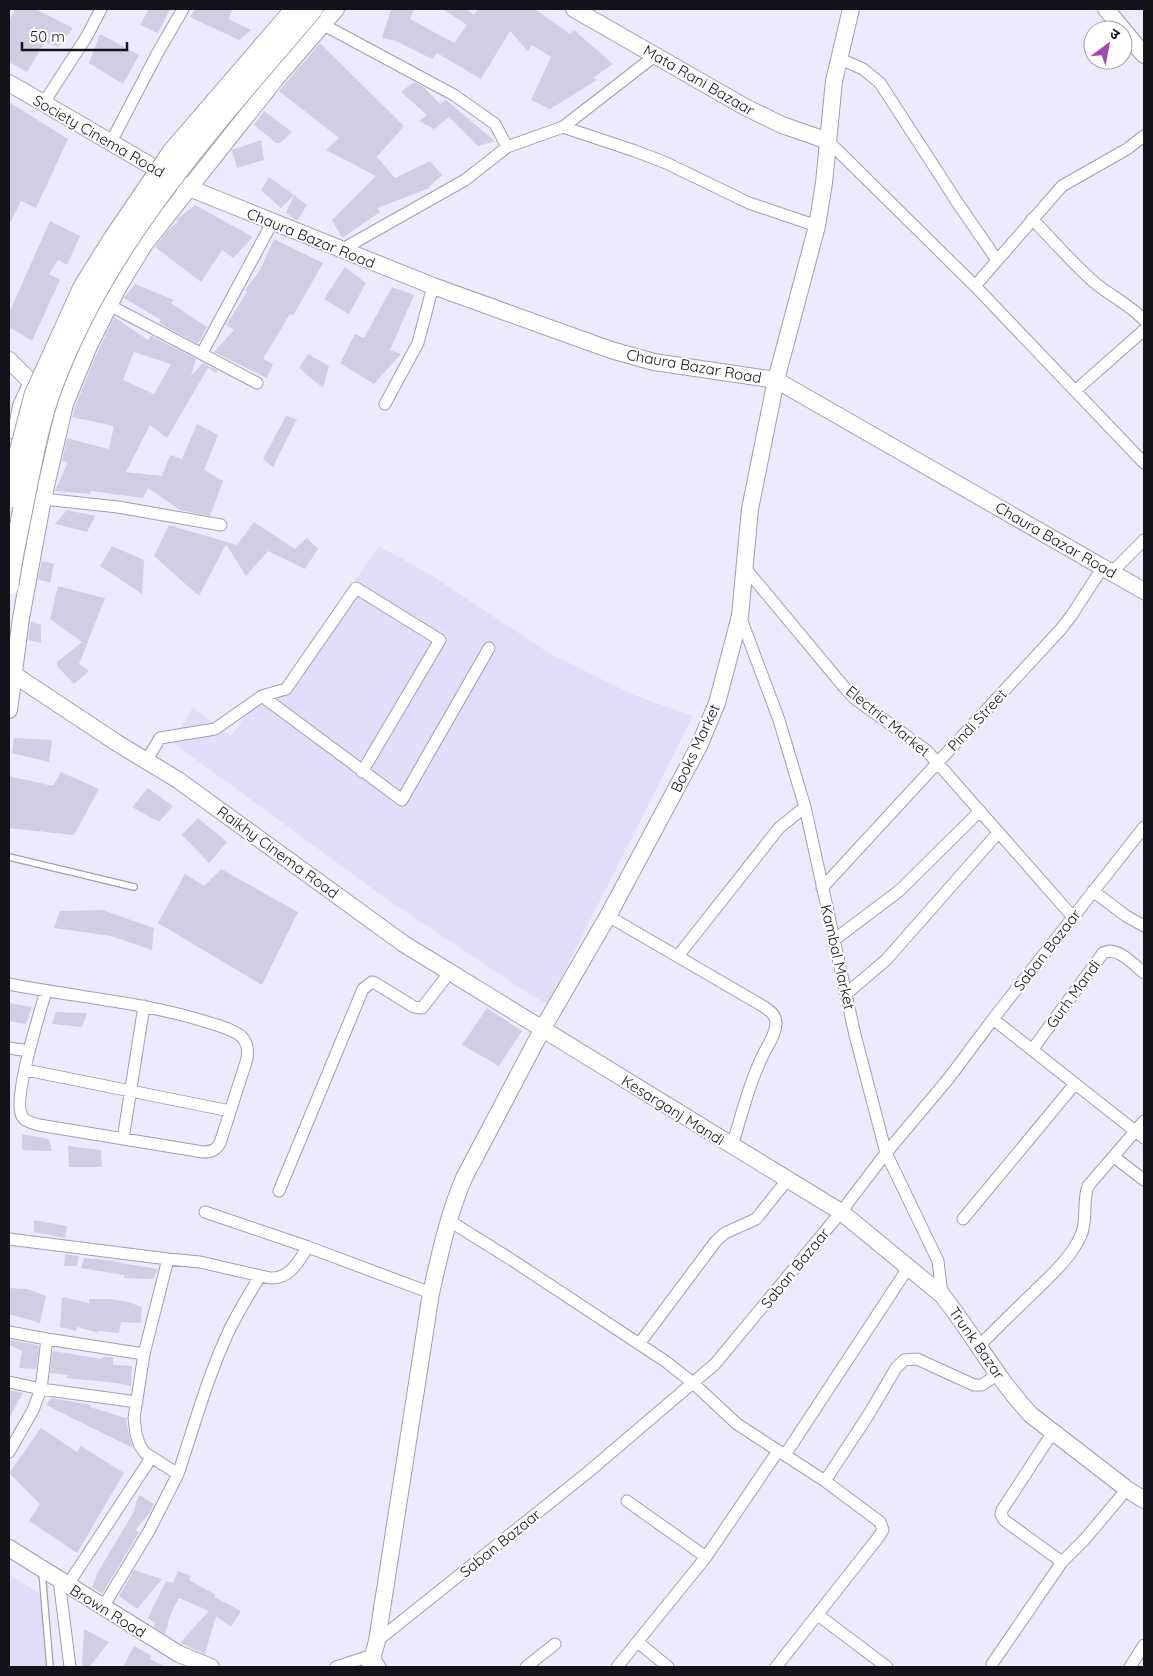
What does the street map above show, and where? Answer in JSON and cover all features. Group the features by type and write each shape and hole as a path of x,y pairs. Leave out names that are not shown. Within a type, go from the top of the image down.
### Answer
{"main road":[{"path":"9,498 14,468 34,395 83,288 113,239 172,152 295,9"},
{"path":"9,585 30,474 52,387 92,300 140,222 180,166 318,16"}],"street":[{"path":"43,104 87,36 100,9"},
{"path":"111,142 183,9"},
{"path":"9,463 21,406 77,283 98,246 151,166 285,9"},
{"path":"9,710 21,618 43,499 65,404 85,355 119,286 144,245 278,76 318,16 336,9"},
{"name":"Mata Rani Bazaar","path":"574,9 592,13 656,56 745,107 782,125 828,141"},
{"name":"Books Market","path":"375,1658 431,1294 448,1220 464,1178 543,1028 608,916 708,726 717,703 740,616 750,510 776,380 817,226 834,81 838,58 852,9"},
{"path":"1106,9 1144,55"},
{"path":"318,16 475,109 495,124 507,147"},
{"path":"341,250 465,180 507,147 564,127 656,56"},
{"path":"838,58 864,69 880,83 997,260"},
{"name":"Society Cinema Road","path":"9,83 189,188"},
{"path":"564,127 664,162 748,203 817,226"},
{"path":"975,286 1054,194 1066,183 1127,149 1144,136"},
{"path":"828,141 975,286 1144,463"},
{"name":"Chaura Bazar Road","path":"189,188 272,223 433,286 611,350 645,360 776,380 1144,591"},
{"path":"1032,219 1100,287 1125,302 1144,320"},
{"path":"202,353 272,223"},
{"path":"386,404 418,343 433,286"},
{"path":"109,305 257,383"},
{"path":"1076,390 1144,330"},
{"path":"9,360 31,382 65,404"},
{"path":"43,499 118,507 220,525"},
{"name":"Pindi Street","path":"822,888 1061,629 1107,569 1144,540"},
{"name":"Electric Market","path":"745,568 854,698 908,736 938,763 1073,917"},
{"path":"146,761 160,738 214,729 262,696 286,689 356,588 440,640 362,772"},
{"name":"Kambal Market","path":"740,616 779,720 805,807 855,1035 886,1153 938,1261 942,1294"},
{"path":"262,696 402,800 489,648"},
{"name":"Raikhy Cinema Road","path":"13,674 178,780 404,944 543,1028"},
{"path":"678,956 779,828 805,807"},
{"path":"834,940 899,891 980,811"},
{"name":"Saban Bazaar","path":"375,1658 722,1356 949,1078 992,1019 1144,827"},
{"path":"846,994 886,960 998,833"},
{"path":"1093,891 1126,916 1144,926"},
{"path":"608,916 761,1004 775,1018 776,1026 773,1036 756,1072 732,1146"},
{"name":"Gurh Mandi","path":"1032,1050 1103,953 1115,951 1144,973"},
{"path":"279,1191 366,985 372,982 375,983 414,1007 422,1008 450,972"},
{"path":"9,984 144,1006 181,1014 226,1028 242,1037 248,1051 217,1148 210,1152 204,1152 123,1139 39,1125 28,1121 22,1116 20,1102 29,1051 46,991"},
{"path":"123,1139 144,1006"},
{"path":"992,1019 1140,1135"},
{"name":"Kesarganj Mandi","path":"543,1028 805,1190"},
{"path":"9,1048 29,1051"},
{"path":"26,1070 230,1111"},
{"path":"964,1219 1074,1085"},
{"path":"979,1346 1058,1268 1074,1247 1081,1235 1084,1224 1085,1193 1088,1186 1114,1157 1140,1135 1144,1121"},
{"path":"1114,1157 1144,1180"},
{"path":"639,1344 716,1241 725,1233 756,1219 788,1179"},
{"name":"Trunk Bazar","path":"805,1190 840,1212 942,1294 998,1374 1025,1408 1126,1489 1144,1500"},
{"path":"205,1212 308,1247 431,1294"},
{"path":"448,1220 665,1361 693,1383 727,1416 825,1481 880,1522 883,1530 849,1576 776,1667"},
{"path":"9,1239 168,1260 200,1262 260,1276 278,1278 290,1272 308,1247"},
{"path":"168,1260 144,1354 134,1418 140,1446 151,1458 178,1474"},
{"path":"617,1667 706,1556 782,1453 908,1268"},
{"path":"102,1607 149,1531 178,1474 227,1335 260,1276"},
{"path":"9,1332 144,1354"},
{"path":"9,1452 33,1410 41,1389 47,1339"},
{"path":"825,1481 869,1414 896,1368 904,1360 917,1359 974,1385 982,1384 998,1374"},
{"path":"9,1382 41,1389 137,1402"},
{"path":"1053,1432 1000,1514 1004,1520 1062,1562"},
{"path":"70,1667 63,1583 151,1458"},
{"path":"992,1664 1062,1562 1085,1539 1126,1489"},
{"path":"626,1501 706,1556"},
{"name":"Brown Road","path":"9,1548 179,1654 211,1667"},
{"path":"818,1615 881,1666"},
{"path":"638,1642 668,1667"},
{"path":"526,1667 555,1644"},
{"path":"1130,1667 1144,1645"},
{"path":"336,1667 375,1658"}],"lane":[{"path":"9,857 134,887"},
{"path":"41,1569 50,1667"}],"shaded area":[{"path":"379,546 428,573 547,652 634,695 693,716 548,1004 532,996 385,898 172,742 193,707 231,736 261,693 276,694"},
{"path":"9,1574 46,1598 54,1667 9,1667"}],"building":[{"path":"16,9 35,9 73,28 58,47 45,42 27,72 9,62 9,20"},
{"path":"149,9 170,9 158,33 140,25"},
{"path":"195,9 233,9 228,19 251,30 239,40 190,17"},
{"path":"391,9 414,9 410,19 454,43 467,25 443,9 467,9 474,15 478,9 535,9 570,34 574,30 613,64 593,78 597,80 550,109 531,100 551,57 532,45 528,51 510,31 481,79 437,53 432,59 396,41 382,38"},
{"path":"100,34 139,55 123,84 89,63"},
{"path":"320,43 404,126 377,157 395,178 430,161 442,175 427,189 377,208 380,212 342,238 332,220 376,176 326,150 339,138 279,91"},
{"path":"414,82 425,88 440,104 446,100 495,141 478,146 449,117 434,129 419,121 427,115 401,92"},
{"path":"9,102 68,139 36,208 21,201 9,225"},
{"path":"264,111 292,132 280,143 276,143 254,125"},
{"path":"261,140 264,160 237,168 232,150"},
{"path":"269,177 294,195 281,208 261,190"},
{"path":"294,195 307,205 297,221 286,213"},
{"path":"195,205 253,237 233,258 222,250 201,282 155,247 169,229 178,222 176,220"},
{"path":"50,221 80,236 67,265 58,260 49,274 60,280 32,341 9,327 9,313"},
{"path":"274,239 323,263 293,316 290,314 263,359 273,364 267,378 214,352 234,330 226,325 247,292 245,290 260,270"},
{"path":"345,267 366,283 349,314 324,299"},
{"path":"135,284 174,300 171,303 207,327 198,344 159,323 161,320 124,298"},
{"path":"392,287 414,295 390,350 401,354 374,384 340,363 355,334 364,338"},
{"path":"114,317 148,340 151,336 196,359 191,376 203,363 218,371 217,373 208,368 167,438 150,425 126,472 162,476 170,455 182,459 197,424 218,435 204,470 223,481 210,516 180,510 148,488 143,498 91,491 90,494 55,491 68,462 62,461 67,438 109,449 114,426 72,417 94,360","holes":["134,352 171,364 154,394 123,380"]},
{"path":"308,354 329,366 323,388 299,368"},
{"path":"286,416 297,419 273,467 263,459"},
{"path":"67,510 95,516 87,532 55,524"},
{"path":"254,522 295,549 307,538 318,549 305,569 268,551 246,576 226,544 199,596 154,556 169,525 237,545"},
{"path":"112,546 144,560 142,594 100,566"},
{"path":"42,561 54,564 50,583 38,579"},
{"path":"58,586 105,598 79,664 89,671 74,684 57,666 57,662 82,642 50,619"},
{"path":"31,621 41,625 41,643 28,640"},
{"path":"14,738 52,740 49,762 12,753"},
{"path":"61,772 99,789 74,835 9,828 9,776 53,786"},
{"path":"148,788 173,806 159,822 132,807"},
{"path":"198,818 227,842 209,863 182,835"},
{"path":"221,869 298,912 262,985 158,923 185,874 204,886"},
{"path":"102,910 154,928 152,950 111,936 54,928 60,911"},
{"path":"9,1003 32,1007 26,1024 9,1021"},
{"path":"487,1008 522,1031 499,1066 462,1045"},
{"path":"56,1012 87,1013 82,1027 52,1024"},
{"path":"22,1134 49,1139 52,1151 22,1150"},
{"path":"68,1146 101,1150 102,1167 69,1167"},
{"path":"34,1220 67,1226 65,1238 34,1232"},
{"path":"65,1254 79,1256 77,1266 64,1266"},
{"path":"84,1258 116,1261 158,1269 153,1279 124,1278 124,1275 81,1268"},
{"path":"9,1288 27,1289 46,1296 40,1323 9,1314"},
{"path":"62,1297 89,1303 89,1299 111,1299 128,1302 142,1307 141,1323 121,1322 119,1333 98,1331 98,1333 77,1327 76,1331 60,1327"},
{"path":"9,1340 39,1347 36,1369 19,1368 22,1351 9,1345"},
{"path":"53,1351 102,1359 102,1357 113,1357 113,1365 132,1366 131,1386 66,1378 68,1375 50,1373"},
{"path":"9,1390 23,1393 9,1418"},
{"path":"51,1398 91,1405 90,1407 126,1418 133,1448 46,1405"},
{"path":"41,1428 77,1452 81,1446 124,1473 77,1553 29,1521 40,1504 9,1473"},
{"path":"139,1495 154,1504 149,1514 135,1530 139,1532 102,1594 92,1587 98,1572 135,1510"},
{"path":"134,1570 162,1579 137,1609 119,1596"},
{"path":"178,1571 191,1576 189,1580 216,1595 214,1597 241,1611 231,1627 216,1616 205,1654 180,1643 209,1611 179,1598 171,1613 165,1634 154,1627 155,1623 148,1618 166,1581 173,1583"},
{"path":"84,1629 109,1642 89,1667 82,1667"},
{"path":"134,1646 152,1656 150,1659 166,1667 123,1667"}]}
